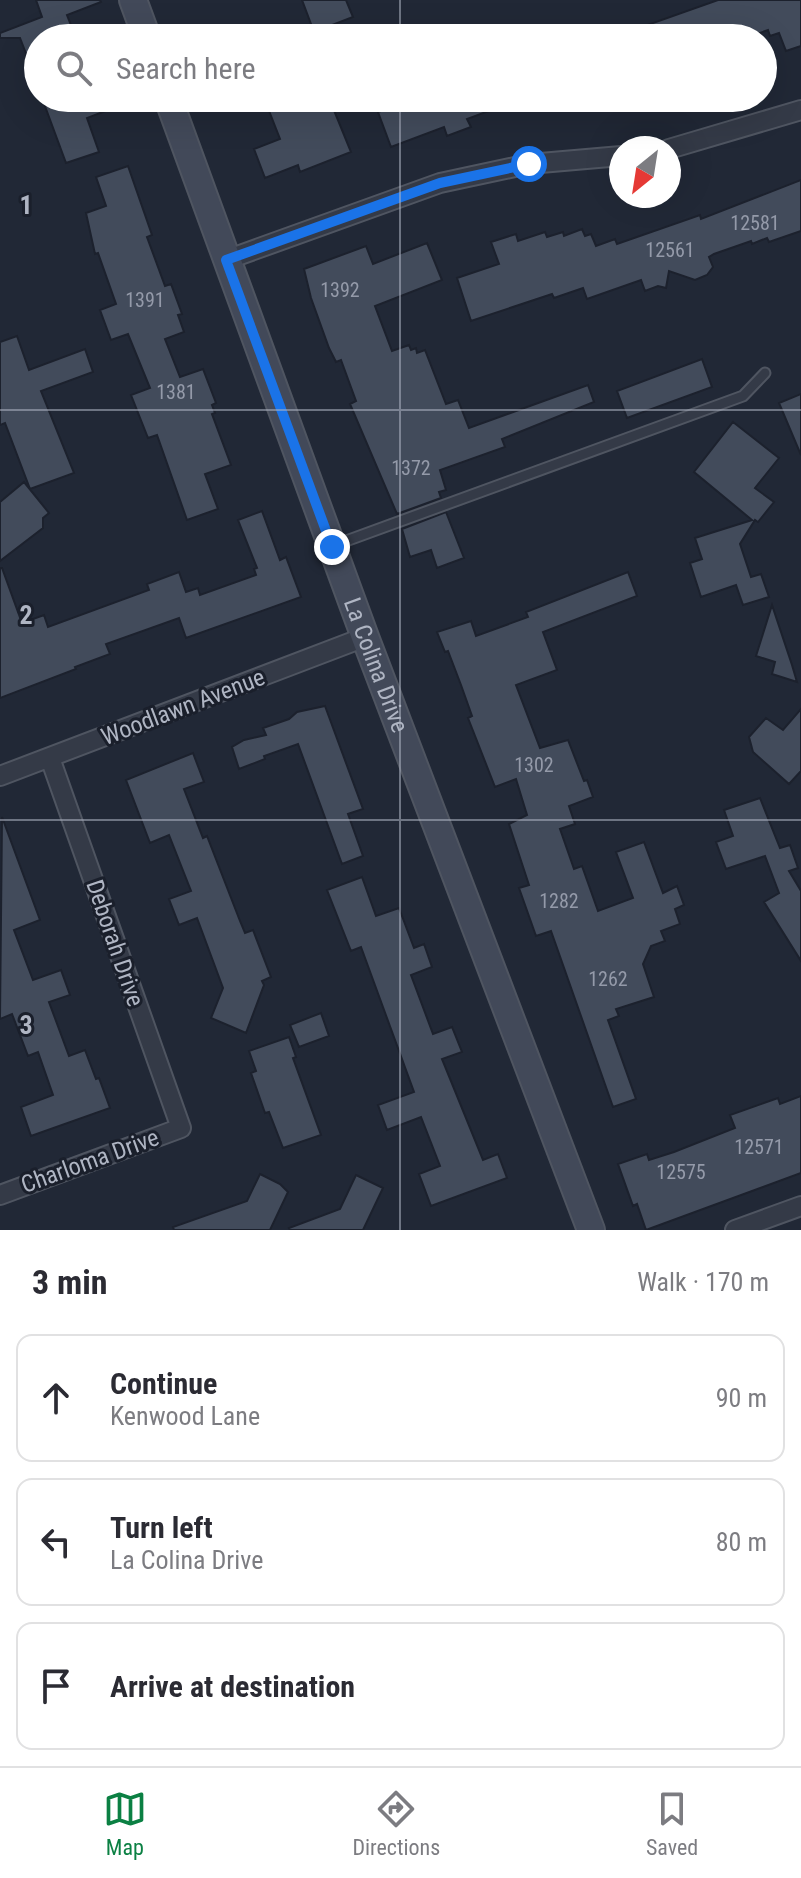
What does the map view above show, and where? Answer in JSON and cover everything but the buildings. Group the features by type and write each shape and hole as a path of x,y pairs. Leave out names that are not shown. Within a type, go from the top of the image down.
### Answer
{"street":[{"path":"133,0 142,24"},
{"path":"681,145 801,110"},
{"name":"La Colina Drive","path":"173,112 365,637 591,1230"},
{"path":"226,260 440,183 529,164 609,157"},
{"name":"Woodlawn Avenue","path":"0,776 365,637"},
{"name":"Deborah Drive","path":"50,758 181,1128"},
{"name":"Charloma Drive","path":"0,1195 181,1128"},
{"path":"735,1230 801,1206"}],"lane":[{"path":"332,547 743,396 765,373"}],"route":[{"path":"332,547 226,260 440,183 529,164"}]}
